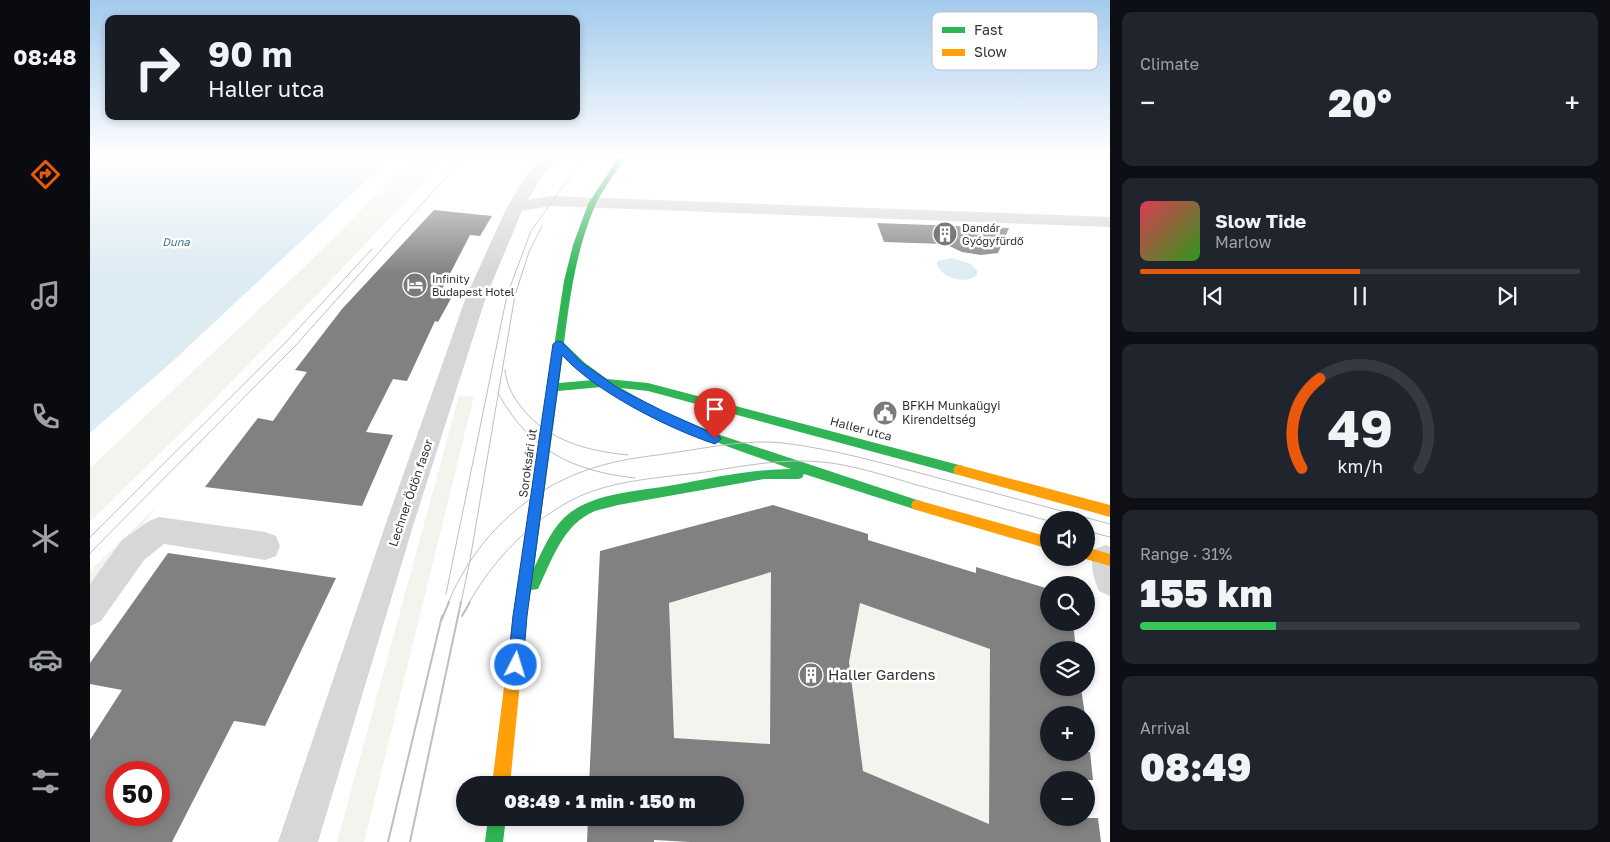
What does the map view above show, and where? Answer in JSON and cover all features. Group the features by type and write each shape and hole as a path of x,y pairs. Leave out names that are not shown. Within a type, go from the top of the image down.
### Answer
{"street":[{"name":"Lechner Ödön fasor","path":"298,842 393,545 476,297 515,207 522,196"},
{"name":"Soroksári út","path":"502,776 520,616 558,344 573,260 592,204 597,196"},
{"path":"515,207 550,202 1110,222"},
{"name":"Haller utca","path":"558,344 572,361 603,383 642,406 715,439 815,474 1040,540"},
{"name":"Haller utca","path":"552,388 603,383 648,388 671,393 1110,511"},
{"name":"Haller utca","path":"520,616 536,576 560,530 576,516 591,508 618,500 764,474 815,474"},
{"path":"90,610 134,550 159,530 265,546"},
{"path":"494,842 496,826"}],"shaded area":[{"path":"375,196 410,196 198,416 90,522 90,468 301,270"},
{"path":"459,396 474,396 364,842 337,842"},
{"path":"157,506 90,596 90,571"},
{"path":"771,572 770,744 674,738 669,603"},
{"path":"860,603 990,649 989,824 863,771 849,662"}],"water":[{"name":"Duna","path":"90,196 349,196 173,361 90,433"},
{"path":"952,258 971,264 977,271 977,275 961,280 943,273 939,269 938,261"}],"building":[{"path":"434,210 492,216 480,236 470,235 441,291 454,293 438,322 435,321 407,381 393,379 366,432 393,435 362,506 205,487 258,418 273,421 307,372 295,370 342,309"},
{"name":"Dandár Gyógyfürdő","path":"877,223 1009,228 998,253 981,255 962,252 945,244 884,242"},
{"name":"Haller Gardens","path":"773,505 868,534 868,540 976,573 976,567 1040,586 1040,631 1074,631 1075,641 1040,641 1040,696 1082,696 1084,706 1040,706 1040,761 1091,761 1092,771 1040,771 1040,826 1095,826 1095,818 1098,818 1101,842 690,842 654,840 654,842 587,842 588,826 744,826 744,776 589,776 600,551","holes":["771,572 770,744 674,738 669,603","860,603 990,649 989,824 863,771 849,662"]},
{"path":"168,553 336,578 265,726 234,721 172,842 90,842 90,740 122,690 90,684 90,663"}],"tram line":[{"path":"90,553 296,345 429,196"},
{"path":"446,594 507,295 531,231 556,196"},
{"path":"498,393 515,295 529,252 542,226"},
{"path":"90,537 286,342 372,249"},
{"path":"505,370 510,390 522,408 544,429 584,447 628,455"},
{"path":"469,562 498,393"},
{"path":"498,393 510,413 538,443 554,454 590,470"},
{"path":"590,470 640,457 730,444 783,443 839,453 894,466 1110,524"},
{"path":"469,603 479,586 505,552 520,537 554,510 590,492 618,484 647,479 778,462 822,462 870,471 1040,519"},
{"path":"469,562 491,534 530,499 553,485 590,470"},
{"path":"590,470 635,478"},
{"path":"1095,533 1110,537"},
{"path":"448,603 469,562"},
{"path":"461,603 469,562"},
{"path":"441,621 449,602"},
{"path":"410,842 461,602"},
{"path":"462,616 470,602"},
{"path":"388,842 442,616"}],"traffic: fast":[{"path":"519,622 568,281 577,245 592,204 597,196"},
{"path":"559,344 605,384 657,414 741,447 917,505"},
{"path":"552,388 603,383 648,387 959,470"},
{"path":"533,584 560,530 576,516 591,507 618,500 764,474 798,474"},
{"path":"494,842 496,826"}],"traffic: slow":[{"path":"959,470 1110,511"},
{"path":"917,505 1040,540"},
{"path":"1095,556 1110,560"},
{"path":"502,776 519,622"}],"place":[{"name":"Dandár Gyógyfürdő","path":"945,234"},
{"name":"Infinity Budapest Hotel","path":"415,285"},
{"name":"BFKH Munkaügyi Kirendeltség","path":"885,413"},
{"name":"Haller Gardens","path":"811,675"}],"route":[{"path":"516,665 520,616 558,344 577,365 618,393 715,439"}]}
